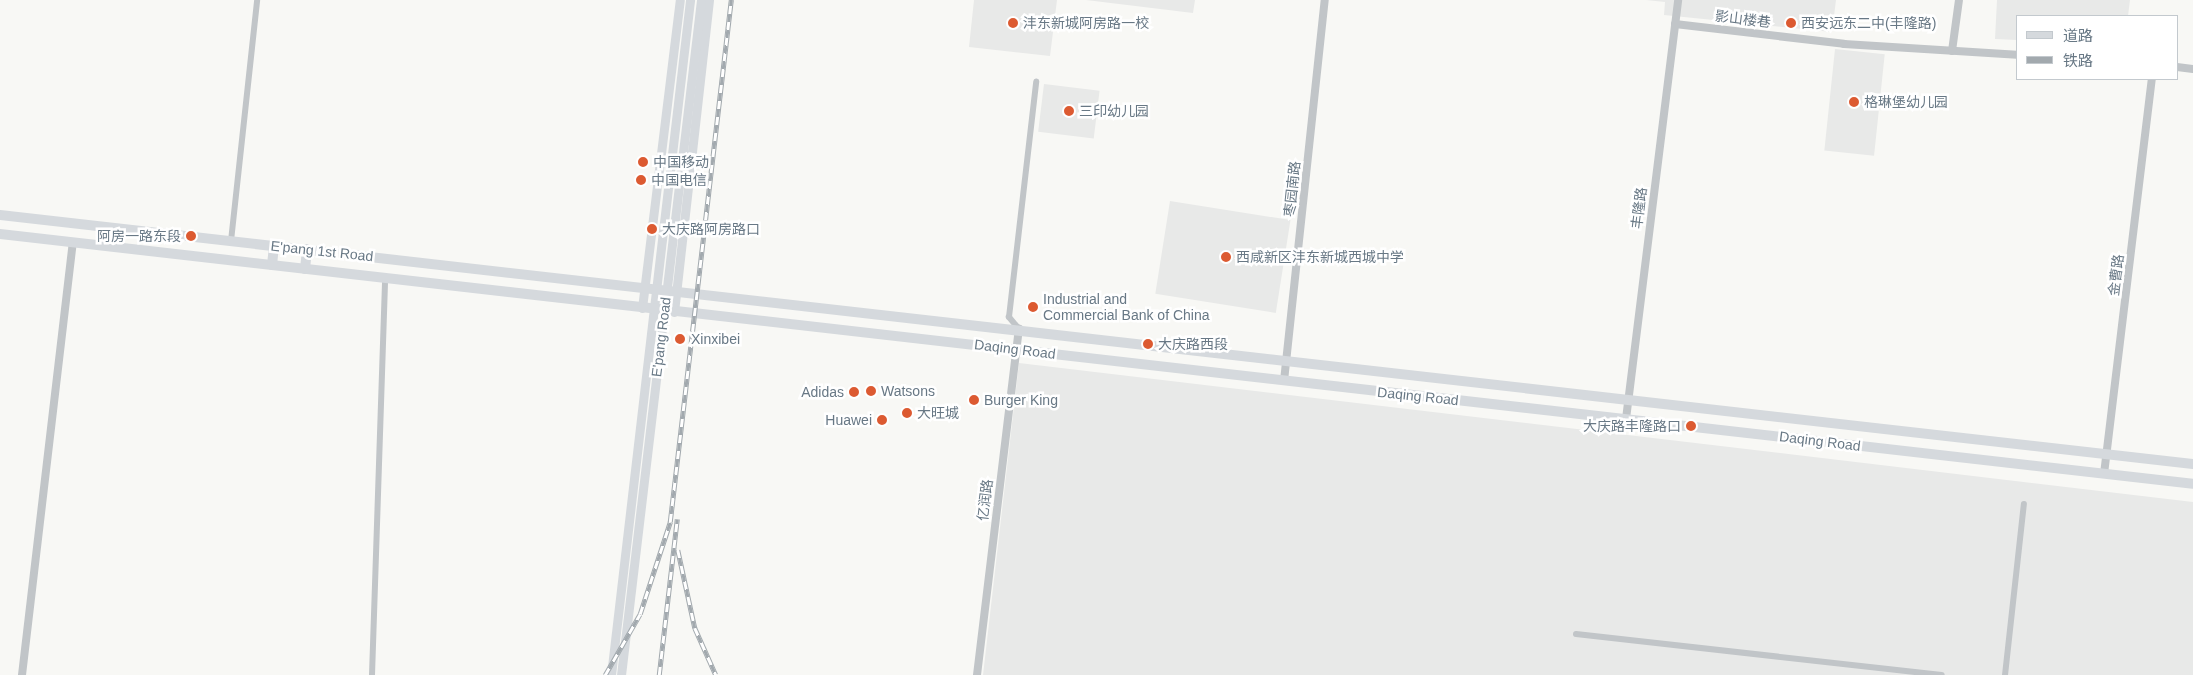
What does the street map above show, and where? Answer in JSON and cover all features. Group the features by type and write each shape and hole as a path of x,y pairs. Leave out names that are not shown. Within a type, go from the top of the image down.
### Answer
{"main road":[{"name":"E'pang Road","path":"642,308 680,0"},
{"name":"E'pang Road","path":"611,675 690,0"},
{"name":"E'pang Road","path":"622,675 701,0"},
{"name":"E'pang Road","path":"674,312 709,0"},
{"name":"E'pang 1st Road","path":"0,215 645,288"},
{"name":"E'pang 1st Road","path":"0,234 642,308"},
{"path":"272,266 274,246"},
{"path":"305,269 307,250"},
{"name":"Daqing Road","path":"645,288 1019,328 2193,464"},
{"name":"Daqing Road","path":"642,308 2193,484"}],"street":[{"path":"231,241 257,0"},
{"name":"枣园南路","path":"1284,381 1325,0"},
{"name":"丰隆路","path":"1626,419 1678,0"},
{"path":"1952,51 1959,0"},
{"name":"影山楼巷","path":"1675,24 1844,44 2016,55"},
{"path":"2178,67 2193,69"},
{"name":"金曹路","path":"2104,474 2152,80"},
{"path":"1019,328 1009,318 1036,82"},
{"path":"22,675 73,242"},
{"path":"372,675 385,279"},
{"name":"亿润路","path":"977,675 1019,328"},
{"path":"2005,675 2024,504"},
{"path":"1576,634 1942,675"}],"shaded area":[{"name":"沣东新城阿房路一校","path":"974,0 1057,0 1050,56 969,47"},
{"name":"沣东新城阿房路一校","path":"1086,0 1195,0 1193,13"},
{"name":"西安远东二中(丰隆路)","path":"1646,0 1836,0 1832,32 1664,15 1665,2"},
{"path":"1997,0 2130,0 2128,15 2016,15 2016,40 1995,39"},
{"name":"格琳堡幼儿园","path":"1835,49 1885,54 1874,156 1824,150"},
{"name":"三印幼儿园","path":"1044,84 1100,91 1094,138 1038,132"},
{"name":"西咸新区沣东新城西城中学","path":"1170,201 1290,220 1276,313 1155,294"},
{"path":"1019,363 2193,502 2193,675 983,675"}],"railway":[{"path":"605,675 640,614 670,522 731,0"},
{"path":"659,675 677,519"},
{"path":"678,550 695,628 716,675"}],"place":[{"name":"沣东新城阿房路一校","path":"1013,23"},
{"name":"西安远东二中(丰隆路)","path":"1791,23"},
{"name":"格琳堡幼儿园","path":"1854,102"},
{"name":"三印幼儿园","path":"1069,111"},
{"name":"中国移动","path":"643,162"},
{"name":"中国电信","path":"641,180"},
{"name":"大庆路阿房路口","path":"652,229"},
{"name":"阿房一路东段","path":"191,236"},
{"name":"西咸新区沣东新城西城中学","path":"1226,257"},
{"name":"Industrial and Commercial Bank of China","path":"1033,307"},
{"name":"Xinxibei","path":"680,339"},
{"name":"大庆路西段","path":"1148,344"},
{"name":"Watsons","path":"871,391"},
{"name":"Adidas","path":"854,392"},
{"name":"Burger King","path":"974,400"},
{"name":"大旺城","path":"907,413"},
{"name":"Huawei","path":"882,420"},
{"name":"大庆路丰隆路口","path":"1691,426"}]}
